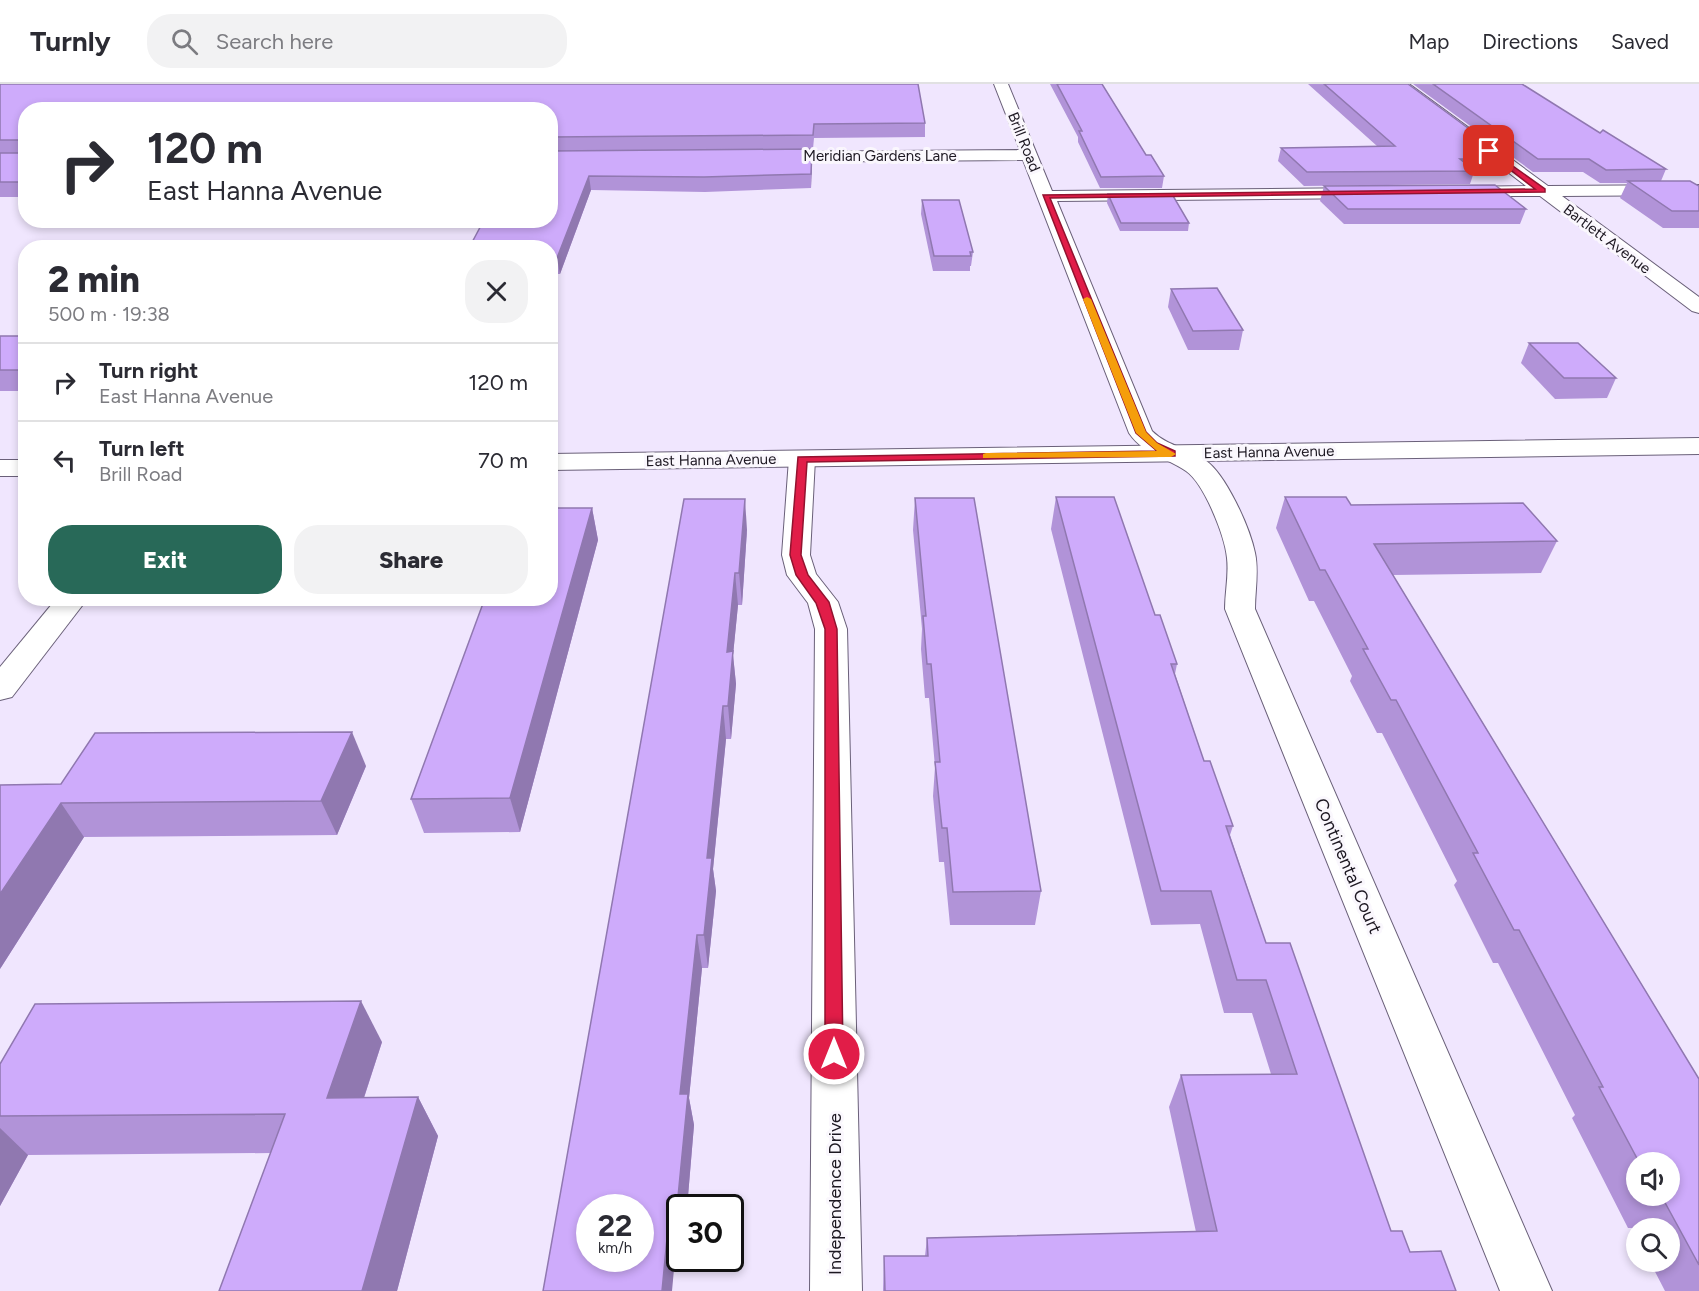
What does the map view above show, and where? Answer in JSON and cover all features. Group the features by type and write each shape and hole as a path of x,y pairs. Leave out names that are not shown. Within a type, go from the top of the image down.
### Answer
{"street":[{"name":"Brill Road","path":"1001,84 1141,433 1154,445 1171,454"},
{"name":"Bartlett Avenue","path":"1400,84 1699,307"},
{"name":"Meridian Gardens Lane","path":"754,157 1029,155"},
{"path":"1436,192 1699,190"},
{"path":"1045,196 1389,192"},
{"name":"East Hanna Avenue","path":"558,462 1699,446"},
{"name":"Continental Court","path":"1171,454 1197,466 1208,477 1237,542 1241,554 1240,609 1526,1291"},
{"name":"Independence Drive","path":"802,459 795,555 802,575 823,602 831,629 836,1291"},
{"path":"0,468 18,468"},
{"path":"0,690 67,606"}],"building":[{"path":"0,84 918,84 925,123 814,124 813,135 558,137 558,102 18,102 18,140 0,140"},
{"path":"1057,84 1102,84 1146,155 1151,155 1164,176 1101,177 1079,131 1082,131"},
{"path":"1324,84 1408,84 1510,159 1460,159 1475,171 1307,172 1281,148 1395,146"},
{"path":"1433,84 1522,84 1600,133 1603,130 1666,169 1606,170 1589,159 1538,159"},
{"path":"812,149 811,174 704,177 589,176 558,255 558,240 473,240 480,228 558,228 558,151"},
{"path":"0,153 18,153 18,182 0,182"},
{"path":"1628,181 1690,181 1699,186 1699,211 1672,211"},
{"path":"1495,185 1526,209 1348,209 1324,186"},
{"path":"1108,194 1172,194 1189,223 1121,223"},
{"path":"922,200 959,200 973,252 970,252 971,256 934,256"},
{"path":"1217,288 1243,330 1193,331 1171,289"},
{"path":"0,336 18,336 18,370 0,370"},
{"path":"1529,343 1578,343 1616,378 1564,378"},
{"path":"1056,497 1114,497 1155,615 1160,615 1177,664 1171,664 1204,761 1210,761 1233,826 1226,826 1266,943 1290,943 1391,1231 1402,1231 1410,1252 1441,1251 1456,1291 885,1291 884,1256 928,1256 927,1238 1217,1231 1181,1075 1297,1074 1266,980 1237,980 1211,891 1161,891"},
{"path":"1285,497 1346,497 1351,505 1523,503 1557,541 1374,544 1699,1079 1699,1265 1680,1230 1680,1218 1673,1218 1667,1206 1680,1206 1680,1152 1634,1152 1599,1087 1603,1087 1519,930 1514,930 1473,853 1478,853 1396,700 1391,700 1363,649 1368,649 1325,570 1320,570"},
{"path":"915,498 974,498 1041,891 953,892 947,828 942,828 935,762 940,762 931,664 927,664 923,616 926,616"},
{"path":"684,499 745,499 739,573 735,573 727,652 733,651 728,706 723,706 707,858 712,858 704,935 697,935 680,1094 688,1094 678,1194 666,1194 666,1249 662,1291 543,1291"},
{"path":"558,508 592,508 510,798 411,799 482,606 558,606"},
{"path":"352,732 321,801 61,803 0,894 0,785 61,784 95,733"},
{"path":"361,1001 327,1098 418,1097 362,1291 219,1291 285,1114 0,1116 0,1064 35,1004"}],"slow traffic":[{"path":"986,456 1171,454 1160,450 1141,433 1087,299"}],"route":[{"path":"834,1054 831,629 823,602 799,570 795,555 802,459 1171,454 1160,450 1141,433 1045,196 1543,191 1489,151"}]}
